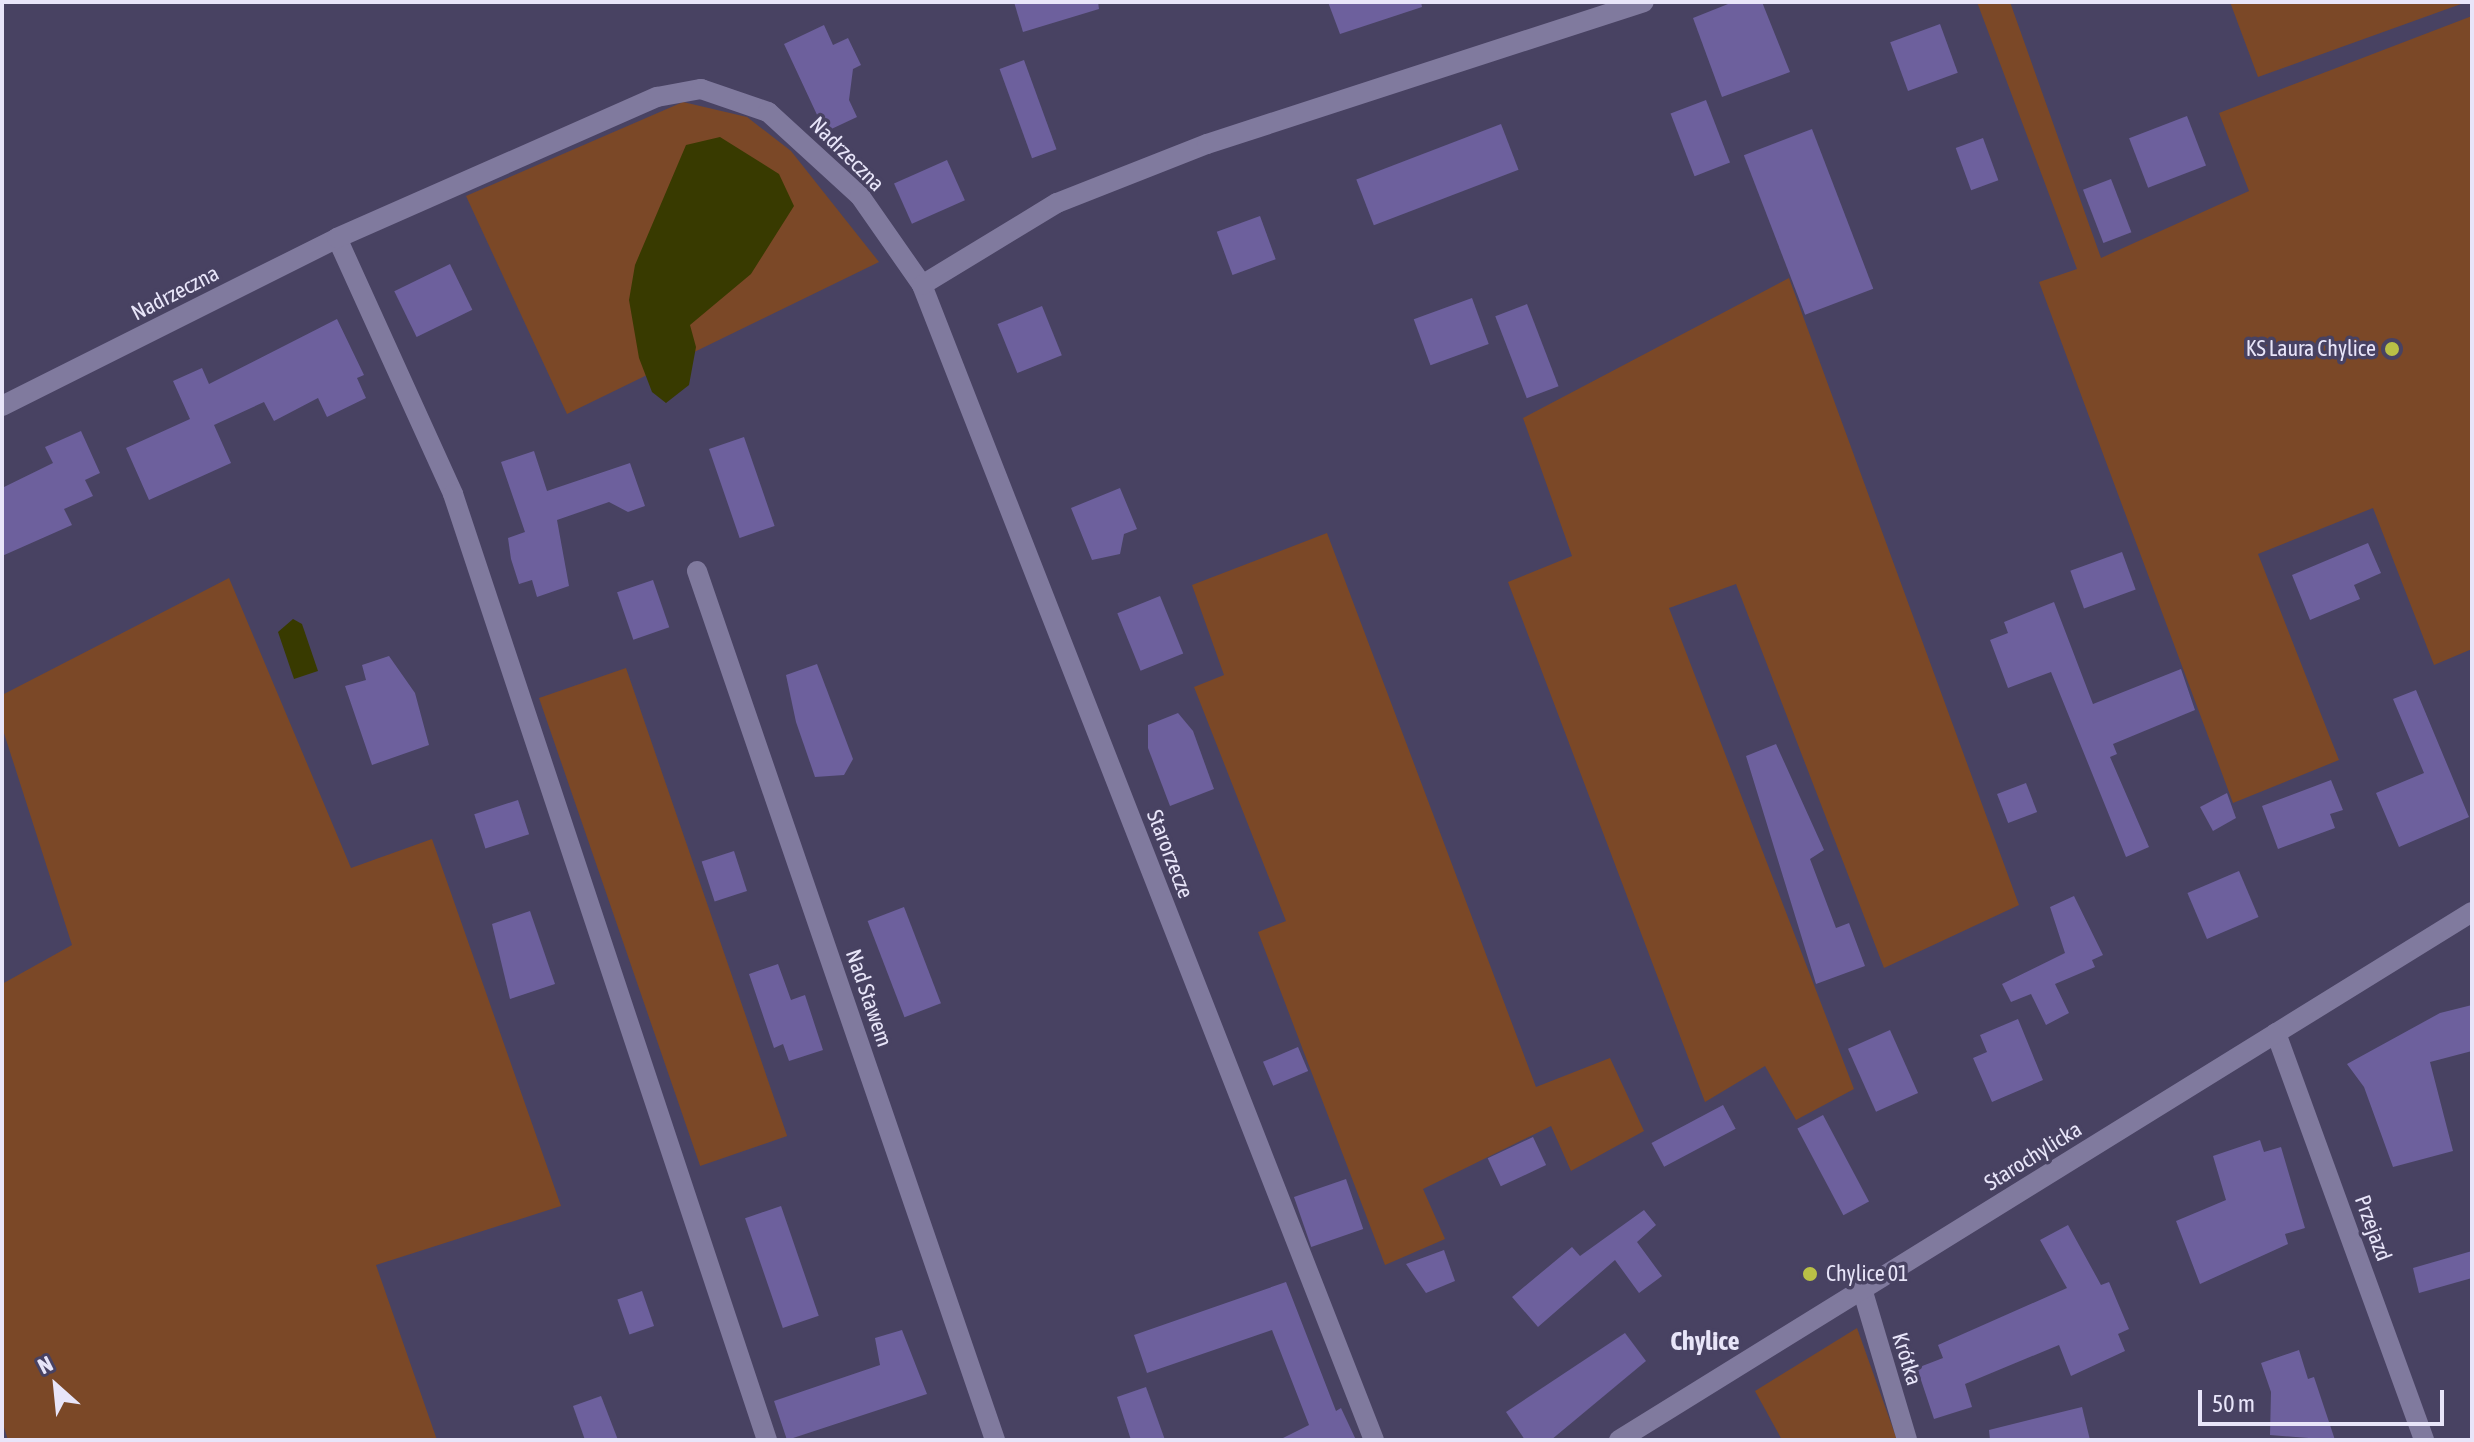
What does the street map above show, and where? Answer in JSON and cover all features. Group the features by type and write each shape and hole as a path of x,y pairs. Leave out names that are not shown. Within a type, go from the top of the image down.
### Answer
{"street":[{"path":"922,285 979,244 1084,192 1207,144 1643,2"},
{"name":"Nadrzeczna","path":"2,406 337,238 657,97 701,89 768,112 797,137 860,196 922,285"},
{"path":"337,238 453,494 767,1440"},
{"name":"Starorzecze","path":"922,285 1374,1440"},
{"name":"Nad Stawem","path":"697,571 995,1440"},
{"name":"Starochylicka","path":"1619,1440 1863,1292 2472,912"},
{"name":"Przejazd","path":"2276,1033 2424,1440"},
{"name":"Krótka","path":"1863,1292 1907,1440"}],"shaded area":[{"path":"1977,2 2010,2 2101,258 2249,191 2219,113 2472,16 2472,649 2434,665 2373,508 2258,554 2339,760 2233,803 2039,282 2077,269"},
{"path":"2230,2 2460,2 2461,4 2258,77"},
{"path":"683,102 747,117 791,151 879,262 567,414 466,196"},
{"path":"720,137 779,174 794,206 751,274 690,325 696,347 689,385 666,403 652,392 639,358 629,300 635,265 686,145"},
{"path":"1789,278 2019,905 1884,968 1736,584 1669,608 1854,1089 1796,1120 1765,1066 1705,1102 1508,582 1572,556 1523,418"},
{"path":"1327,533 1536,1087 1610,1058 1644,1131 1571,1171 1551,1126 1423,1189 1445,1239 1385,1265 1258,932 1286,921 1194,687 1224,675 1192,585"},
{"path":"229,578 351,868 432,839 561,1206 376,1265 437,1440 8,1440 2,1421 2,984 72,945 2,727 2,695"},
{"path":"293,619 302,624 318,671 294,679 278,632"},
{"path":"626,668 787,1136 700,1166 539,698"},
{"path":"1857,1328 1897,1440 1782,1440 1755,1391"}],"building":[{"path":"1014,2 1098,2 1099,9 1023,32"},
{"path":"1328,2 1421,2 1422,7 1340,34"},
{"path":"1733,2 1762,2 1790,72 1722,97 1693,18"},
{"path":"1940,24 1958,73 1908,91 1890,42"},
{"path":"824,25 833,45 848,38 861,65 853,69 849,100 857,117 825,132 784,44"},
{"path":"1024,60 1056,149 1032,158 1000,69"},
{"path":"1706,100 1730,163 1695,176 1671,114"},
{"path":"2187,116 2206,165 2148,188 2129,138"},
{"path":"1501,124 1519,170 1374,225 1356,180"},
{"path":"1812,129 1873,289 1805,315 1744,155"},
{"path":"1983,138 1998,180 1971,190 1956,148"},
{"path":"947,160 965,200 912,224 894,184"},
{"path":"2111,179 2131,232 2103,243 2083,190"},
{"path":"1260,216 1276,259 1233,275 1217,232"},
{"path":"450,264 472,310 417,337 394,291"},
{"path":"1472,298 1489,344 1430,365 1414,319"},
{"path":"1527,304 1559,386 1527,398 1495,316"},
{"path":"1042,306 1062,355 1017,373 997,324"},
{"path":"337,319 364,375 357,378 366,398 327,417 318,398 274,421 264,402 214,425 231,463 149,500 126,448 190,419 173,381 202,368 209,384"},
{"path":"81,431 100,473 85,480 93,496 64,509 72,525 2,556 2,488 53,463 45,447"},
{"path":"744,437 775,526 740,538 709,449"},
{"path":"534,451 547,491 630,463 645,506 628,512 609,502 557,520 569,586 537,597 532,580 519,584 511,559 508,538 525,532 501,462"},
{"path":"1120,488 1137,529 1124,534 1120,554 1092,560 1071,508"},
{"path":"2368,543 2381,573 2354,585 2360,599 2310,620 2292,575"},
{"path":"2122,552 2136,590 2084,608 2070,571"},
{"path":"653,580 669,627 633,640 617,592"},
{"path":"1160,596 1183,653 1141,671 1117,613"},
{"path":"2054,602 2093,704 2181,669 2195,710 2113,744 2117,754 2110,757 2149,847 2126,857 2051,672 2008,688 1990,640 2008,633 2004,622"},
{"path":"389,656 415,693 429,745 372,765 345,686 366,680 362,665"},
{"path":"817,664 853,759 844,775 815,777 796,722 786,675"},
{"path":"2416,690 2469,817 2399,847 2376,793 2424,773 2393,699"},
{"path":"1178,713 1193,731 1214,789 1170,806 1148,748 1148,725"},
{"path":"1776,744 1824,850 1810,859 1836,928 1849,923 1865,966 1816,984 1746,756"},
{"path":"2331,780 2343,810 2330,814 2335,828 2278,849 2262,806"},
{"path":"2026,783 2037,812 2008,823 1997,794"},
{"path":"2227,793 2236,818 2213,831 2200,807"},
{"path":"518,800 529,834 485,848 474,814"},
{"path":"734,851 747,891 715,901 702,862"},
{"path":"2239,871 2259,917 2207,939 2187,893"},
{"path":"2074,896 2103,955 2092,960 2095,967 2055,984 2069,1013 2046,1025 2031,994 2011,1002 2002,984 2065,953 2050,907"},
{"path":"904,907 941,1003 905,1017 868,921"},
{"path":"530,911 555,984 510,999 492,924"},
{"path":"778,964 791,1000 805,995 823,1050 789,1061 783,1044 774,1048 749,974"},
{"path":"2472,1005 2472,1051 2430,1062 2453,1151 2393,1167 2364,1087 2347,1064 2440,1013"},
{"path":"2018,1019 2043,1080 1992,1102 1973,1058 1987,1052 1980,1035"},
{"path":"1890,1030 1918,1093 1876,1112 1848,1049"},
{"path":"1298,1047 1308,1071 1273,1086 1263,1062"},
{"path":"1723,1105 1736,1129 1664,1167 1651,1143"},
{"path":"1823,1115 1869,1202 1843,1215 1797,1129"},
{"path":"1533,1137 1546,1165 1501,1186 1488,1158"},
{"path":"2260,1140 2264,1152 2281,1147 2305,1228 2285,1234 2288,1244 2200,1284 2176,1221 2226,1200 2213,1156"},
{"path":"1346,1179 1363,1229 1311,1247 1294,1197"},
{"path":"781,1206 819,1316 783,1328 745,1218"},
{"path":"1644,1210 1656,1225 1637,1242 1662,1276 1639,1293 1615,1260 1538,1327 1512,1297 1572,1247 1580,1256"},
{"path":"2068,1225 2101,1285 2109,1282 2129,1329 2118,1334 2125,1351 2071,1376 2059,1345 1965,1384 1972,1407 1934,1419 1917,1368 1943,1358 1938,1345 2067,1288 2040,1240"},
{"path":"1444,1250 1455,1281 1426,1293 1406,1264"},
{"path":"2472,1251 2472,1278 2419,1293 2413,1268"},
{"path":"1286,1282 1336,1411 1341,1408 1356,1440 1279,1440 1309,1425 1272,1330 1147,1373 1134,1335"},
{"path":"642,1291 654,1326 629,1334 617,1299"},
{"path":"902,1330 927,1394 787,1440 774,1401 880,1365 875,1338"},
{"path":"1625,1333 1646,1361 1551,1440 1525,1440 1506,1412"},
{"path":"2299,1350 2308,1379 2314,1377 2335,1440 2270,1435 2271,1392 2261,1363"},
{"path":"1146,1387 1165,1440 1131,1440 1117,1397"},
{"path":"601,1396 618,1440 585,1440 573,1406"},
{"path":"2082,1407 2090,1440 1990,1440 1989,1430"}],"place":[{"name":"KS Laura Chylice","path":"2392,349"},
{"name":"Chylice 01","path":"1810,1274"}],"district":[{"name":"Chylice","path":"1705,1342"}]}
